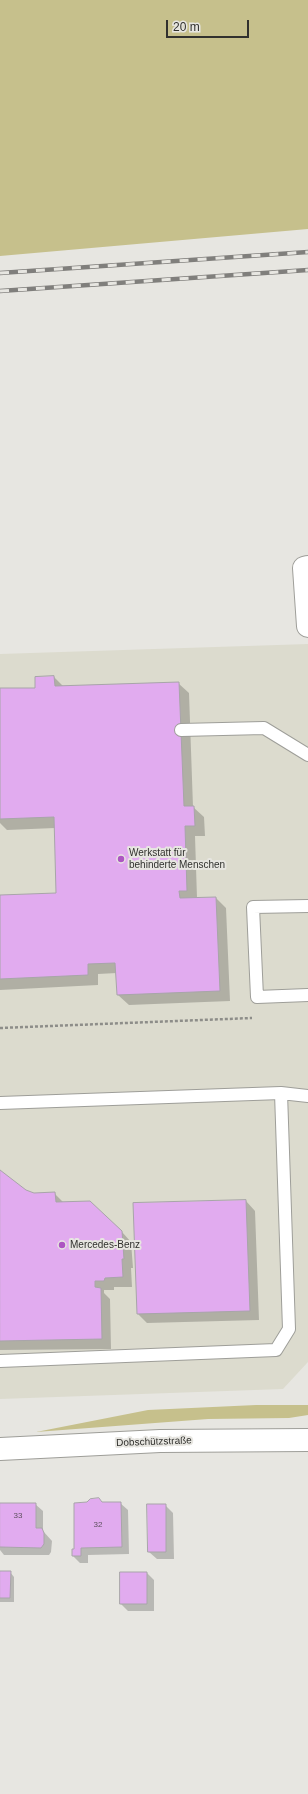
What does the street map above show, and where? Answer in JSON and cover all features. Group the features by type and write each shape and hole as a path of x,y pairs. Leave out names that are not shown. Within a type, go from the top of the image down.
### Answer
{"street":[{"path":"308,568 304,568 308,626"},
{"name":"Dobschützstraße","path":"0,1449 160,1441 308,1440"}],"lane":[{"path":"181,730 264,728 308,755"},
{"path":"308,906 253,907 257,997 308,995"},
{"path":"0,1103 281,1093 308,1096"},
{"path":"0,1361 276,1350 289,1329 281,1093"}],"path":[{"path":"0,1028 258,1017 257,997"}],"shaded area":[{"path":"0,0 308,0 308,229 0,256"},
{"path":"308,644 308,1362 283,1389 0,1399 0,654"},
{"path":"256,1405 308,1405 308,1415 289,1418 208,1419 36,1432 148,1410"}],"building":[{"name":"Werkstatt für behinderte Menschen","path":"54,676 55,686 179,682 184,806 194,806 195,826 185,826 187,891 179,891 180,898 216,897 220,991 117,995 115,963 88,964 88,975 0,979 0,895 56,893 54,817 0,819 0,688 35,688 35,677"},
{"name":"Mercedes-Benz","path":"0,1170 26,1190 34,1193 55,1192 56,1202 90,1201 122,1231 124,1259 122,1259 123,1277 105,1278 104,1281 95,1281 95,1287 101,1288 102,1339 0,1341"},
{"path":"246,1200 250,1311 137,1314 133,1203"},
{"path":"99,1498 102,1502 121,1502 122,1547 81,1548 81,1556 72,1556 72,1549 74,1549 74,1503 87,1502 90,1499"},
{"path":"0,1503 36,1503 36,1528 42,1528 44,1533 44,1544 41,1548 0,1547"},
{"path":"147,1504 166,1504 166,1552 148,1552"},
{"path":"0,1571 11,1571 10,1598 0,1598"},
{"path":"120,1572 147,1572 147,1604 120,1604"}],"railway":[{"path":"0,273 308,252"},
{"path":"0,291 308,270"}],"place":[{"name":"Werkstatt für behinderte Menschen","path":"121,859"},
{"name":"Mercedes-Benz","path":"62,1245"}]}
